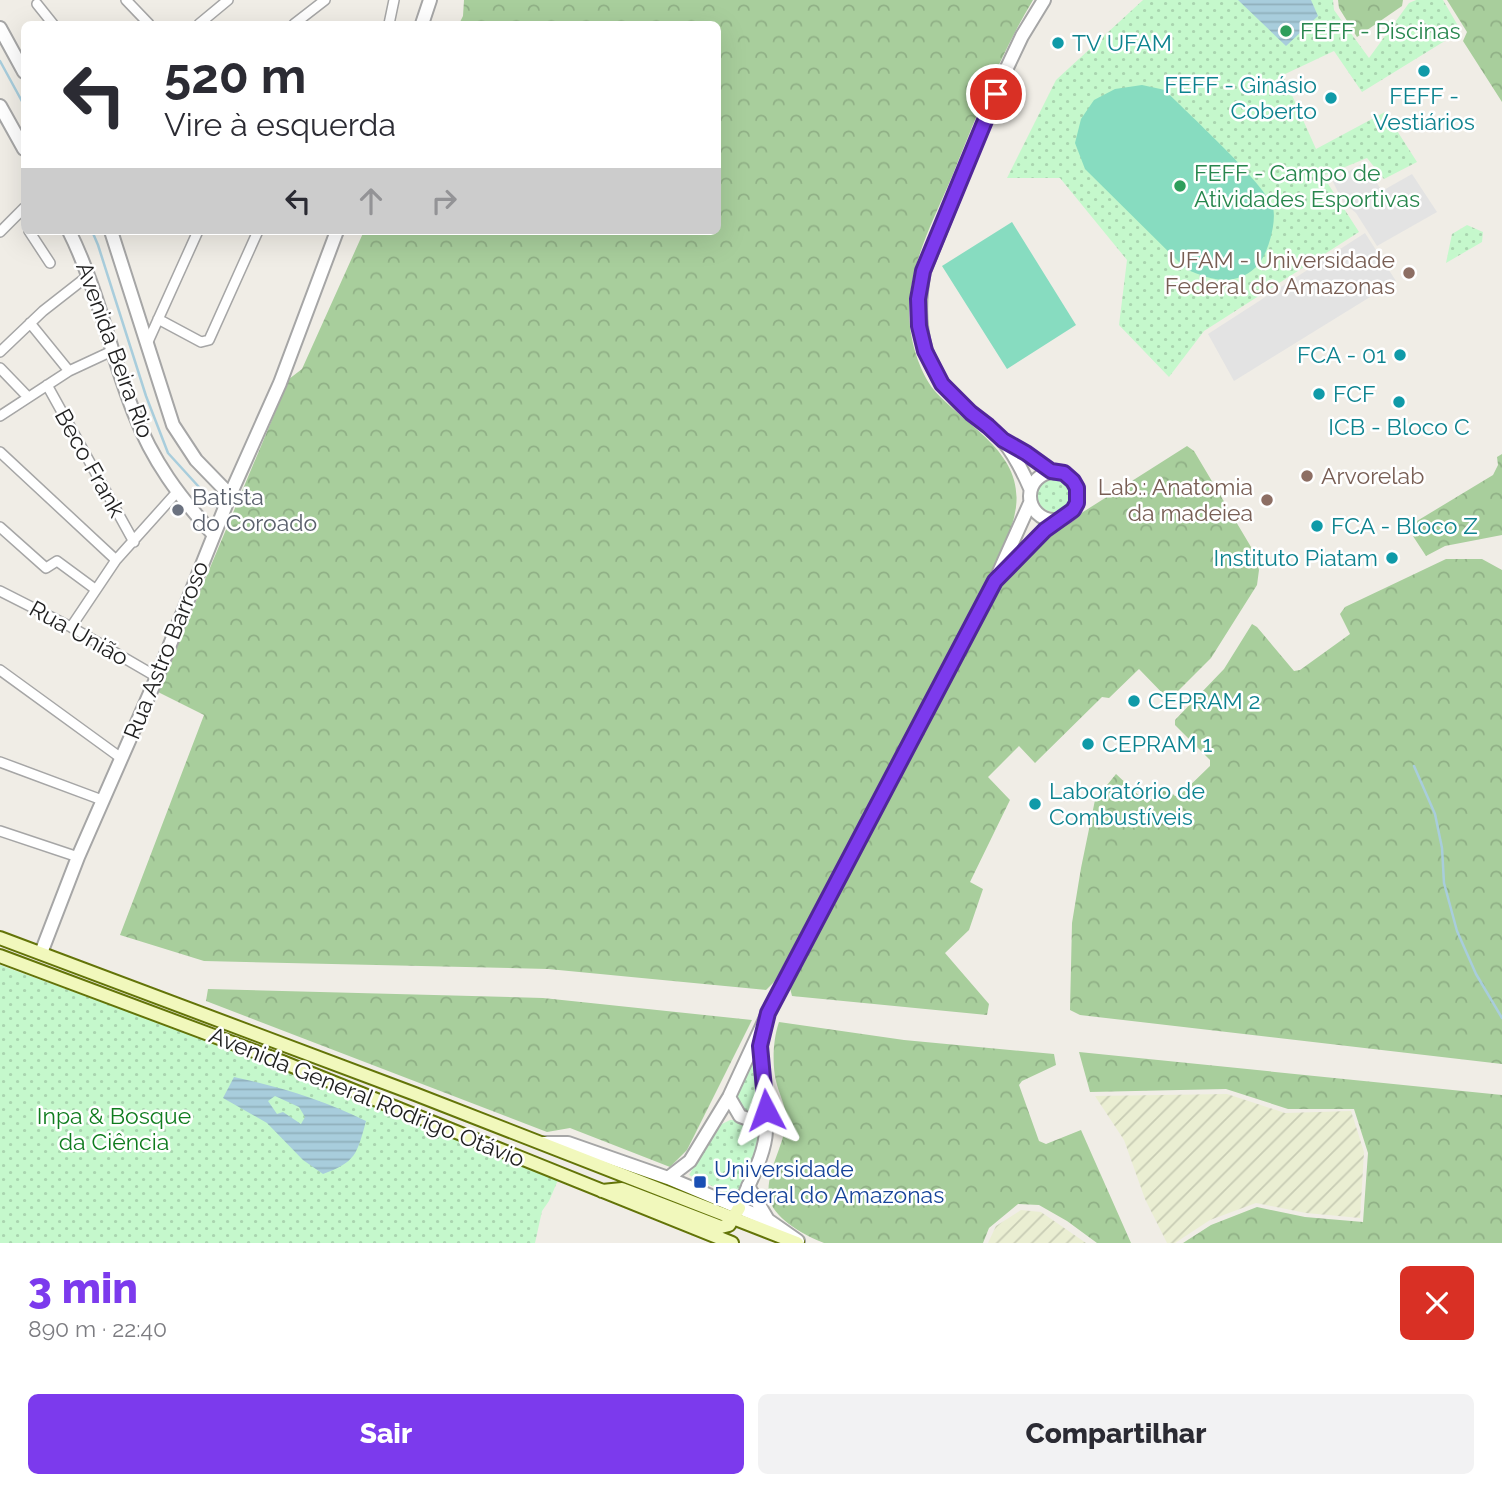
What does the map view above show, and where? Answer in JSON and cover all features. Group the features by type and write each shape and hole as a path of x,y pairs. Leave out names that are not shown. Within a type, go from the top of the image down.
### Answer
{"main road":[{"name":"Avenida General Rodrigo Otávio","path":"0,938 415,1094 537,1143 736,1213 799,1243"},
{"name":"Avenida General Rodrigo Otávio","path":"0,956 270,1057 732,1243"},
{"path":"601,1191 622,1189 721,1227 729,1225 736,1213"}],"street":[{"path":"126,0 146,21"},
{"path":"203,21 228,0"},
{"path":"300,21 325,0"},
{"path":"389,21 394,0"},
{"path":"423,21 430,0"},
{"path":"995,581 1029,545 1068,516 1077,503 1077,488 1064,473 1051,471 1003,440 942,384 925,351 919,326 918,299 923,271 987,114 1023,36 1044,0"},
{"path":"37,4 51,21"},
{"path":"0,28 21,66"},
{"path":"0,106 21,144"},
{"path":"0,232 21,211"},
{"path":"32,235 50,264"},
{"name":"Avenida Beira Rio","path":"71,235 89,275 111,351 149,446 177,492 213,534"},
{"name":"Avenida Beira Rio","path":"112,235 173,425 196,460 229,495"},
{"path":"146,345 196,235"},
{"path":"158,319 201,342 209,340 256,235"},
{"name":"Rua Astro Barroso","path":"41,953 78,857 157,677 229,495 280,383 336,235"},
{"path":"0,352 30,323 89,275"},
{"path":"30,323 69,371"},
{"path":"0,416 69,371 111,351"},
{"path":"0,369 28,397"},
{"name":"Beco Frank","path":"47,385 134,542"},
{"path":"1003,440 1030,488 1033,510 1046,519 1061,519"},
{"path":"0,452 116,560"},
{"path":"1030,488 1038,477 1051,471"},
{"path":"71,627 116,560 177,492"},
{"path":"668,1178 690,1161 729,1097 768,1013 995,581 1030,503"},
{"path":"0,527 46,568 57,561 95,589"},
{"name":"Rua União","path":"0,592 71,627 157,677"},
{"path":"0,670 121,758"},
{"path":"0,762 102,800"},
{"path":"0,831 78,857"},
{"path":"736,1213 762,1148 766,1126 766,1095 760,1046 768,1013"},
{"path":"729,1097 740,1116"},
{"path":"717,1117 740,1116 766,1126"},
{"name":"Avenida General Rodrigo Otávio","path":"537,1143 568,1143 668,1178 736,1213 768,1220 799,1243"},
{"path":"748,1185 768,1220"}],"green space":[{"path":"464,0 1033,0 980,108 929,229 916,267 909,306 913,343 929,384 989,441 1010,470 1016,487 1012,526 987,581 775,981 766,990 548,969 204,961 120,935 204,715 158,692 289,379 302,369 362,235 721,235 721,21 460,21"},
{"path":"1143,0 1333,0 1334,10 1369,58 1409,3 1416,0 1443,0 1461,31 1362,92 1334,51 1283,75 1316,149 1385,112 1417,162 1384,179 1367,158 1323,176 1359,232 1204,331 1169,377 1119,325 1127,260 1060,178 1007,178 1056,80"},
{"path":"1338,0 1403,0 1402,6 1357,37 1339,8"},
{"path":"1447,0 1502,0 1502,102 1463,41 1467,32"},
{"path":"1142,85 1165,90 1241,166 1267,197 1274,214 1270,240 1259,263 1247,274 1222,280 1186,269 1085,169 1075,143 1081,119 1094,100 1115,89"},
{"path":"1012,222 1076,325 1007,369 942,266"},
{"path":"1467,225 1483,232 1482,242 1446,263 1452,234"},
{"path":"1187,446 1194,451 1254,552 1259,570 1257,585 1211,658 1169,700 1139,669 1109,698 1102,697 1035,763 1019,746 988,777 1010,800 970,882 983,889 969,930 945,953 989,1004 987,1015 792,996 790,988 1001,586 1024,558 1072,519"},
{"path":"1502,454 1502,535 1445,546 1426,556 1407,527 1493,475 1498,465 1497,457"},
{"path":"1054,478 1066,483 1071,495 1066,507 1054,512 1042,507 1037,495 1042,483"},
{"path":"1446,559 1482,559 1502,570 1502,1064 1080,1015 1070,1010 1072,923 1081,868 1095,800 1116,774 1147,803 1165,786 1175,796 1179,796 1210,766 1210,760 1175,725 1175,720 1224,669 1252,624 1294,671 1300,670 1350,634 1340,614 1345,607"},
{"name":"Inpa & Bosque da Ciência","path":"0,965 248,1055 436,1131 490,1149 558,1180 542,1211 535,1243 0,1243"},
{"path":"208,989 543,998 752,1020 687,1150 670,1167 570,1128 547,1132 206,1001"},
{"path":"779,1022 904,1040 1054,1054 1056,1065 1019,1085 1039,1141 1046,1144 1081,1130 1131,1243 1097,1243 1039,1205 1018,1204 989,1228 983,1243 824,1243 801,1232 778,1215 770,1201 771,1172 786,1122 774,1067 774,1044"},
{"path":"755,1050 760,1114 744,1111 734,1101"},
{"path":"1079,1052 1502,1095 1502,1243 1183,1243 1211,1225 1257,1207 1305,1217 1363,1222 1368,1153 1354,1109 1288,1109 1226,1089 1090,1092"},
{"path":"1227,1094 1285,1113 1351,1111 1364,1152 1360,1218 1306,1213 1256,1203 1210,1220 1175,1243 1167,1243 1145,1199 1124,1140 1095,1096"},
{"path":"730,1120 748,1124 761,1139 735,1197 689,1175 720,1125"},
{"path":"1021,1210 1041,1212 1086,1243 988,1243 996,1226"}],"shaded area":[{"path":"1364,163 1382,191 1412,174 1437,212 1377,246 1356,213 1343,202 1332,180"},
{"path":"1365,233 1396,281 1234,381 1208,334"}],"water":[{"name":"FEFF - Piscinas","path":"1238,0 1311,0 1318,16 1286,46"},
{"path":"234,1077 301,1095 366,1121 354,1155 349,1161 323,1174 303,1160 267,1123 223,1098","holes":["275,1096 299,1107 305,1117 301,1124 283,1112 277,1114 268,1101"]}],"waterway":[{"path":"0,61 21,100"},
{"path":"94,235 146,396 168,453 219,509"},
{"path":"1414,766 1435,814 1442,848 1444,883 1457,931 1476,974 1502,1018"}],"place":[{"name":"FEFF - Piscinas","path":"1286,31"},
{"name":"TV UFAM","path":"1058,43"},
{"name":"FEFF - Vestiários","path":"1424,71"},
{"name":"FEFF - Ginásio Coberto","path":"1331,98"},
{"name":"FEFF - Campo de Atividades Esportivas","path":"1180,186"},
{"name":"UFAM - Universidade Federal do Amazonas","path":"1409,273"},
{"name":"FCA - 01","path":"1400,355"},
{"name":"FCF","path":"1319,394"},
{"name":"ICB - Bloco C","path":"1399,402"},
{"name":"Arvorelab","path":"1307,476"},
{"name":"Lab.: Anatomia da madeiea","path":"1267,500"},
{"name":"Batista do Coroado","path":"178,510"},
{"name":"FCA - Bloco Z","path":"1317,526"},
{"name":"Instituto Piatam","path":"1392,558"},
{"name":"CEPRAM 2","path":"1134,701"},
{"name":"CEPRAM 1","path":"1088,744"},
{"name":"Laboratório de Combustíveis","path":"1035,804"},
{"name":"Universidade Federal do Amazonas","path":"700,1182"}],"route":[{"path":"766,1110 760,1046 768,1013 995,581 1045,530 1068,516 1077,503 1077,488 1069,477 1064,473 1051,471 1003,440 942,384 925,351 919,326 918,299 923,271 996,94"}]}
